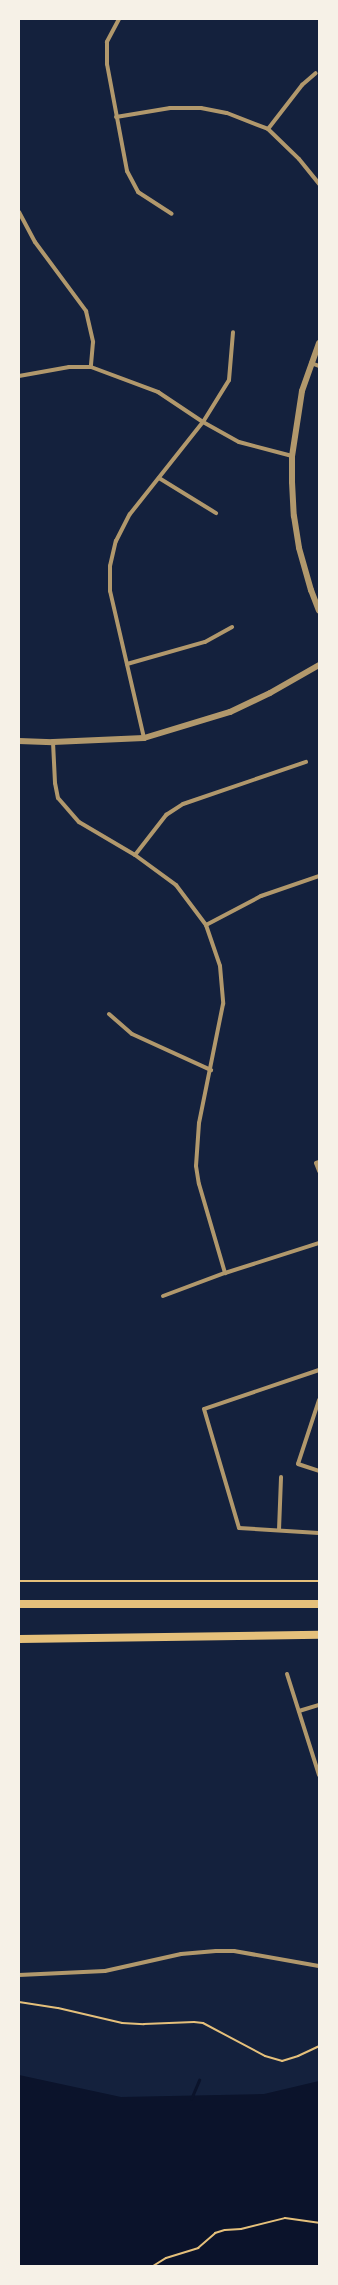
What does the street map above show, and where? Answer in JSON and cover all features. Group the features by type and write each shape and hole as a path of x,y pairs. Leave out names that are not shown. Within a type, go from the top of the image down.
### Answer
{"main road":[{"path":"19,1604 319,1604"},
{"path":"19,1639 319,1635"}],"street":[{"path":"118,19 107,42 107,64 127,171 138,192 172,214"},
{"path":"268,129 302,85 316,73"},
{"path":"116,117 170,108 201,108 227,113 268,129 299,159 319,184"},
{"path":"19,212 35,242 86,311 93,342 91,367"},
{"path":"144,738 110,592 110,566 116,541 130,514 204,422 229,380 233,332"},
{"path":"319,343 311,363 299,406 292,456 294,516 299,548 311,590 319,611"},
{"path":"311,363 319,366"},
{"path":"19,376 69,367 91,367 158,392 204,422 239,442 292,456"},
{"path":"160,478 216,513"},
{"path":"127,664 205,642 232,627"},
{"path":"19,741 53,742 144,738 230,712 270,693 319,665"},
{"path":"53,742 55,783 58,798 79,822 135,855 176,885 206,925 220,966 223,1004 211,1070 198,1123 196,1166 199,1184 225,1273"},
{"path":"135,855 166,815 183,804 306,762"},
{"path":"206,925 261,896 319,876"},
{"path":"109,1014 132,1034 211,1070"},
{"path":"319,1162 316,1163 319,1172"},
{"path":"163,1296 225,1273 319,1243"},
{"path":"319,1370 204,1409 239,1528 319,1533"},
{"path":"313,1372 319,1376"},
{"path":"319,1400 298,1464 319,1471"},
{"path":"279,1530 281,1477"},
{"path":"287,1674 319,1774"},
{"path":"299,1711 319,1705"},
{"path":"19,1975 105,1971 181,1954 216,1951 234,1951 319,1966"}],"path":[{"path":"19,1581 319,1581"},
{"path":"19,2002 58,2008 122,2023 203,2023 265,2056 278,2060 290,2059 319,2046"},
{"path":"153,2266 166,2258 198,2248 215,2233 224,2230 241,2229 285,2218 319,2223"}],"water":[{"path":"19,2075 121,2097 264,2094 319,2081 319,2266 19,2266"}],"waterway":[{"path":"191,2099 199,2080"}]}
